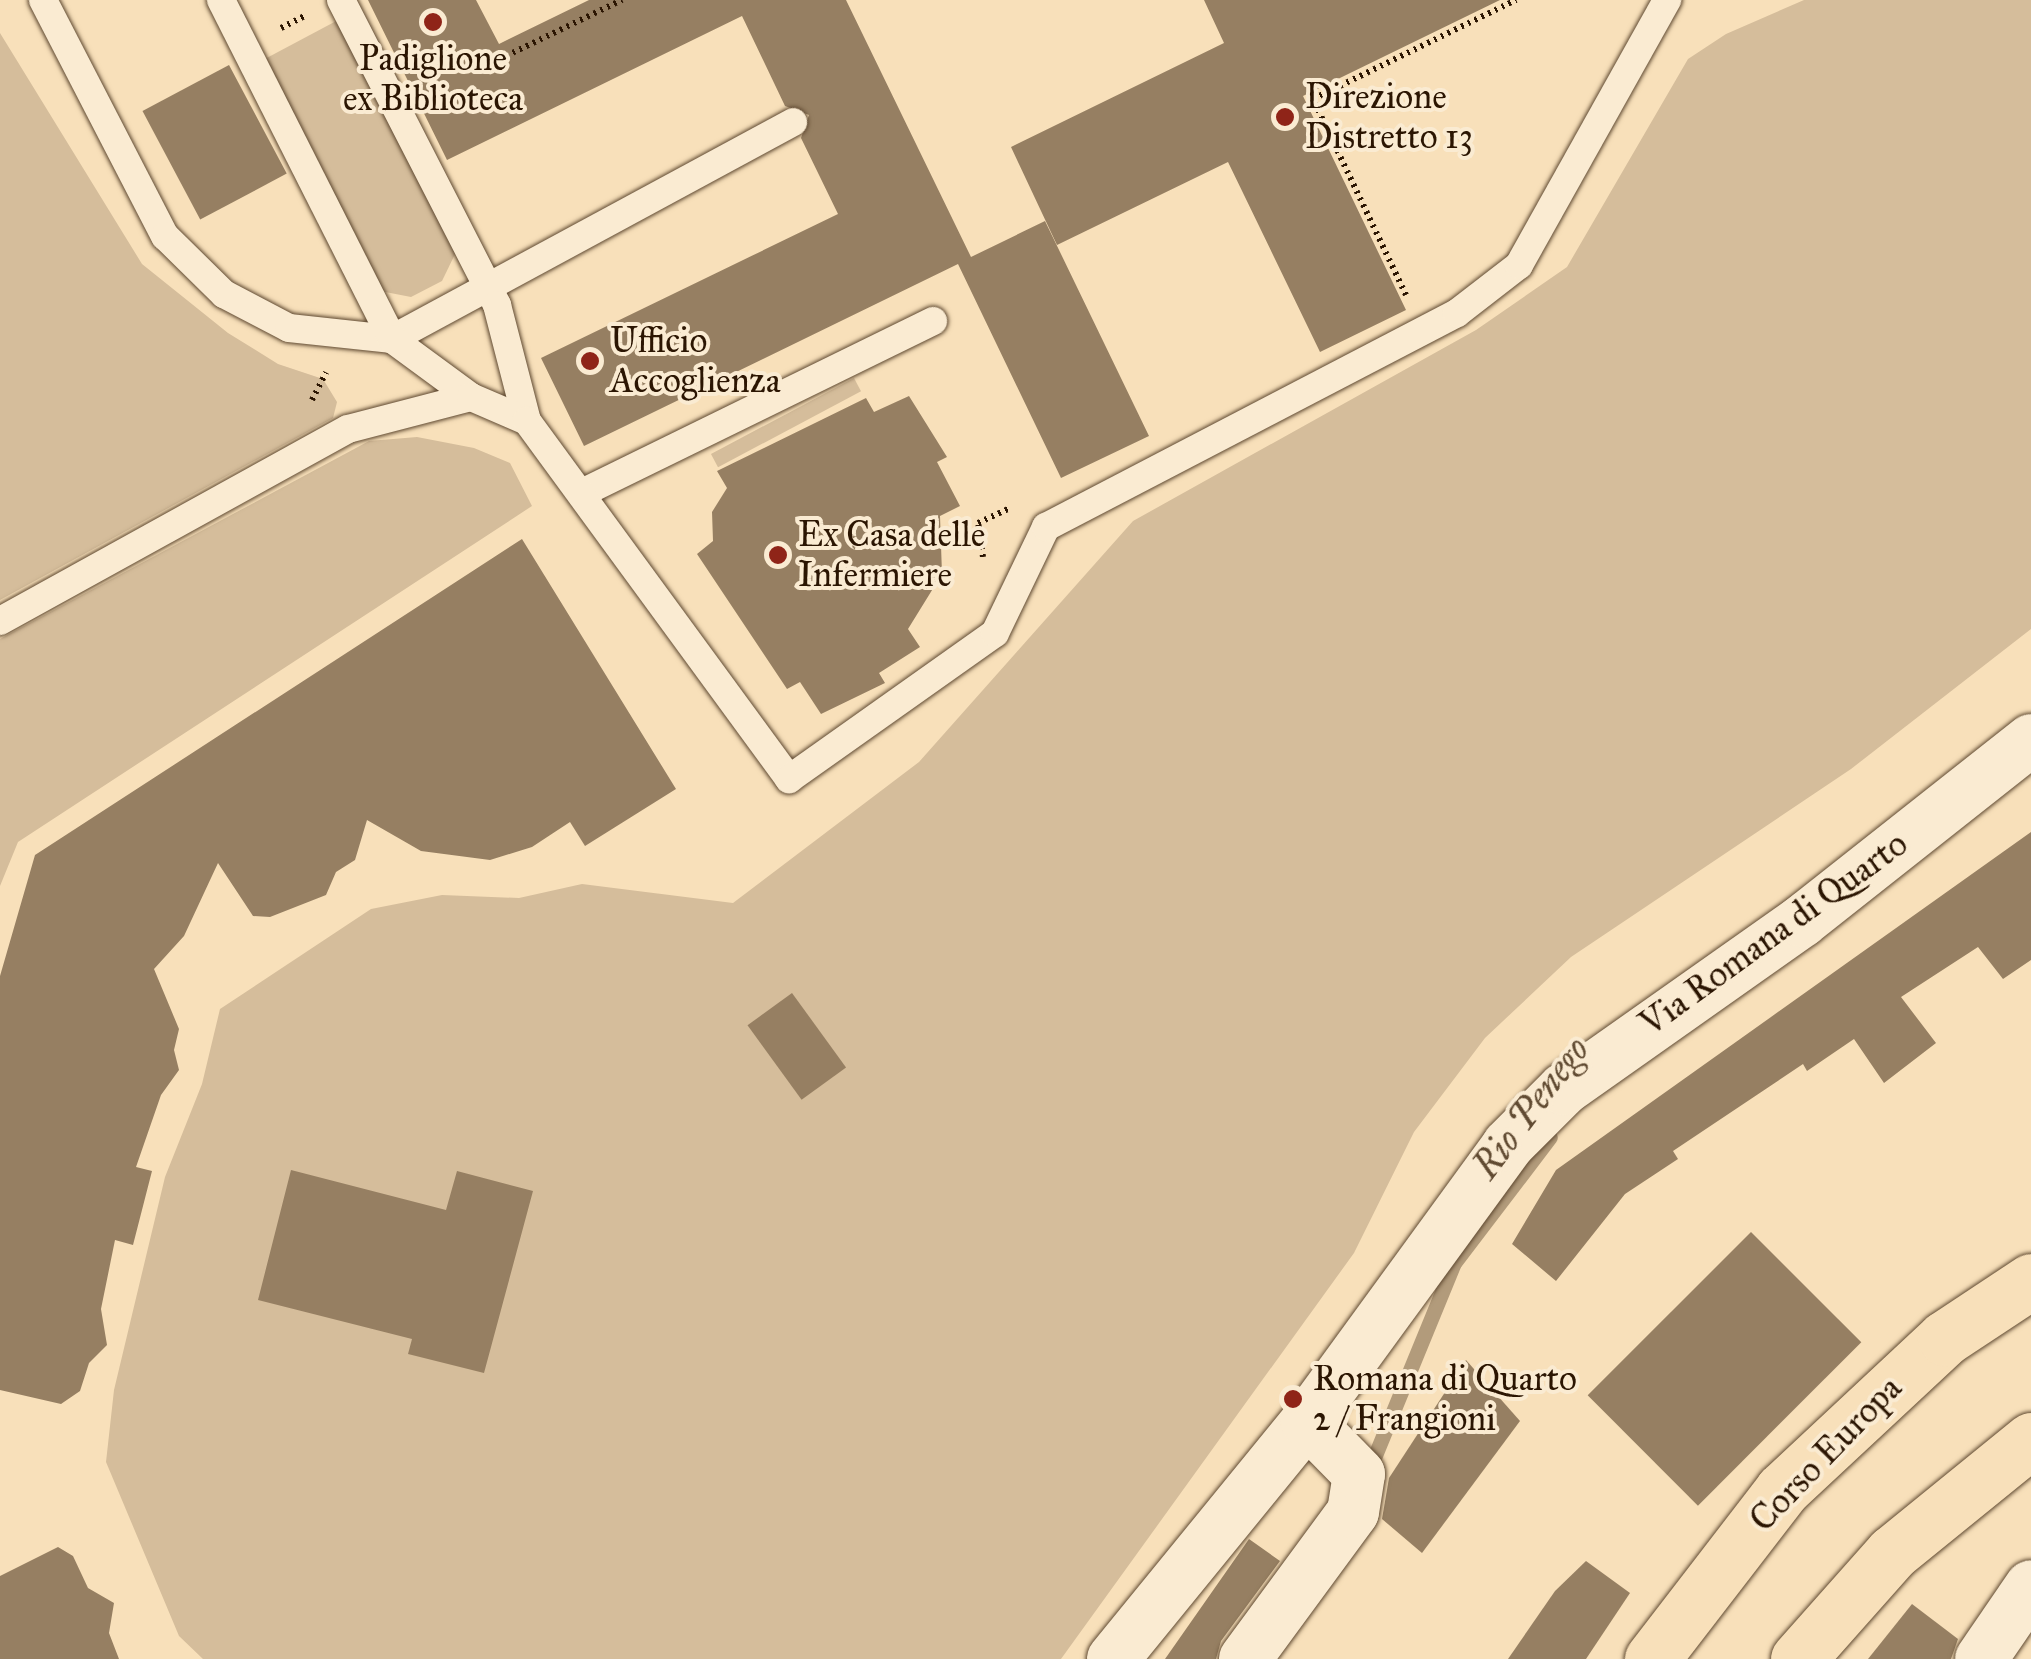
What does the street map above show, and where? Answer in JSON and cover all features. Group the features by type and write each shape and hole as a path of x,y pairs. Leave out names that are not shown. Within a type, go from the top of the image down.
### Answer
{"main road":[{"name":"Corso Europa","path":"1652,1659 1782,1490 1945,1338 2031,1281"},
{"path":"1798,1659 1892,1554 2031,1440"}],"street":[{"name":"Via Romana di Quarto","path":"1113,1659 1307,1421 1508,1145 1564,1089 1802,921 2031,740"},
{"path":"1244,1659 1353,1512 1360,1474 1307,1421"},
{"path":"1981,1659 2031,1586"}],"lane":[{"path":"43,0 165,236 224,294 289,328 392,338 793,122"},
{"path":"220,0 392,338 471,397 527,421"},
{"path":"330,4 486,285 527,421 788,779 995,632 1046,528 1457,313 1519,266 1667,0"},
{"path":"582,493 933,321"},
{"path":"0,620 348,428 471,397"}],"path":[{"path":"506,56 622,0"},
{"path":"1413,310 1312,99 1516,0"},
{"path":"245,48 330,4"},
{"path":"978,523 1013,506"}],"shaded area":[{"path":"1804,0 2031,0 2031,629 1851,769 1571,957 1485,1038 1414,1132 1354,1253 1061,1659 203,1659 179,1636 106,1462 114,1390 165,1177 202,1084 220,1009 371,909 442,895 519,898 582,884 733,903 919,762 1133,521 1476,330 1567,267 1688,59 1726,34"},
{"path":"340,19 458,248 442,281 411,297 375,290 261,61"},
{"path":"0,33 142,264 228,333 278,364 323,379 337,402 333,418 0,600"},
{"path":"854,378 861,391 718,467 711,454"},
{"path":"417,437 474,448 510,463 532,506 18,842 0,886 0,639 369,441"}],"building":[{"path":"368,0 476,0 499,44 589,0 846,0 971,257 1045,221 1149,436 1061,478 958,264 584,446 541,358 838,214 801,138 809,115 785,106 742,16 447,160"},
{"path":"1204,0 1500,0 1303,96 1406,310 1320,352 1228,162 1057,245 1011,147 1224,43"},
{"path":"229,65 287,174 200,220 142,111"},
{"name":"Ex Casa delle Infermiere","path":"909,396 947,457 937,462 960,506 940,516 942,574 908,629 920,647 879,673 885,683 821,714 800,682 787,689 697,554 713,541 712,512 727,488 717,471 866,398 874,412"},
{"path":"522,539 676,789 585,846 570,822 532,847 490,860 421,851 367,820 355,860 336,872 326,895 270,917 253,916 218,863 184,936 154,969 179,1029 174,1050 179,1070 161,1095 136,1167 152,1171 133,1245 115,1240 101,1309 107,1345 89,1363 80,1391 61,1404 0,1390 0,976 35,855"},
{"path":"2031,832 2031,960 2003,979 1978,947 1901,997 1936,1043 1884,1083 1854,1039 1807,1071 1803,1064 1673,1151 1678,1159 1625,1194 1556,1281 1512,1244 1556,1170"},
{"path":"792,993 846,1067 802,1100 748,1025"},
{"path":"291,1170 446,1210 457,1171 533,1191 484,1373 408,1354 412,1339 258,1300"},
{"path":"1751,1232 1861,1342 1698,1506 1588,1395"},
{"path":"1466,1360 1520,1421 1422,1553 1382,1519 1389,1478"},
{"path":"1249,1539 1280,1561 1221,1641 1216,1659 1165,1659"},
{"path":"58,1547 73,1556 88,1588 114,1603 109,1633 119,1659 0,1659 0,1576"},
{"path":"1586,1561 1630,1593 1586,1659 1508,1659 1555,1591"},
{"path":"1912,1604 1958,1639 1951,1659 1868,1659"}],"waterway":[{"name":"Rio Penego","path":"1369,1470 1454,1263 1550,1137"}],"place":[{"name":"Padiglione ex Biblioteca","path":"433,22"},
{"name":"Direzione Distretto 13","path":"1285,117"},
{"name":"Ufficio Accoglienza","path":"590,361"},
{"name":"Ex Casa delle Infermiere","path":"778,555"},
{"name":"Romana di Quarto 2 / Frangioni","path":"1293,1399"}]}
